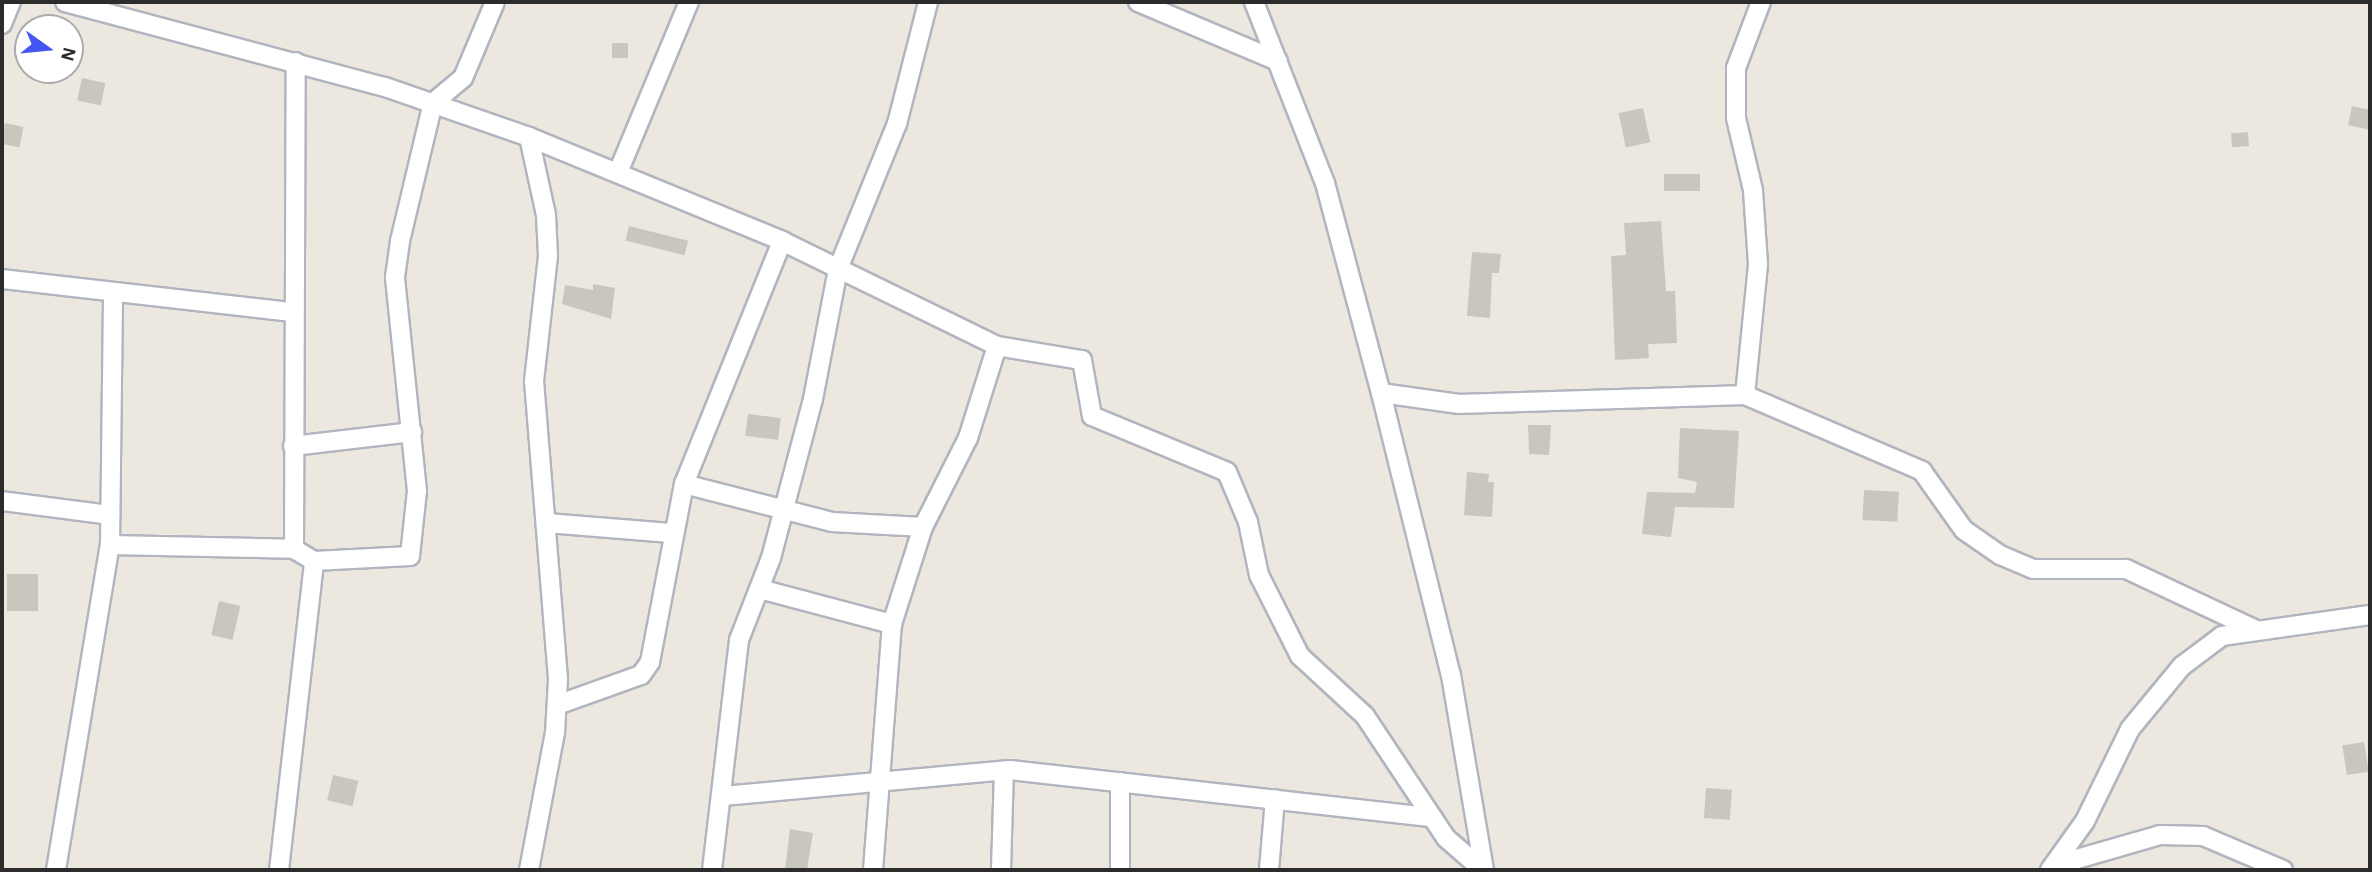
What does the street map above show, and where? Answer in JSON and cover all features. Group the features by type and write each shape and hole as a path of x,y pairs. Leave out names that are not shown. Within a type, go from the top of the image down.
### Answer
{"street":[{"path":"2,24 11,2"},
{"path":"65,2 126,9 433,103 619,170 782,241 997,346 1082,360 1092,416 1227,472 1248,522 1259,575 1300,656 1365,716 1432,817 1485,867"},
{"path":"110,545 294,549 314,561 410,556 417,491 395,277 433,103 463,78 495,2"},
{"path":"619,170 689,2"},
{"path":"712,870 723,796 736,659 760,589 813,399 838,269 897,124 928,2"},
{"path":"1138,2 1278,61"},
{"path":"1254,2 1325,183 1381,393 1451,675 1485,867"},
{"path":"1745,395 1758,264 1753,190 1736,118 1736,68 1761,2"},
{"path":"294,549 292,312 296,62"},
{"path":"529,137 547,243 533,342 557,705 529,870"},
{"path":"557,705 641,675 650,662 671,533 684,484 782,241"},
{"path":"2,279 292,312"},
{"path":"56,870 110,545 113,293"},
{"path":"873,870 892,624 923,527 968,438 997,346"},
{"path":"1381,393 1459,404 1745,395 1922,471 1964,530 2000,555 2034,569 2126,569 2255,629"},
{"path":"293,446 412,432"},
{"path":"684,484 832,522 923,527"},
{"path":"2,501 110,515"},
{"path":"547,523 671,533"},
{"path":"279,870 314,561"},
{"path":"760,589 892,624"},
{"path":"2053,868 2130,729 2182,666 2222,636 2255,629 2370,615"},
{"path":"723,796 1004,771 1432,817"},
{"path":"1001,870 1004,771"},
{"path":"1120,870 1121,782"},
{"path":"1269,870 1275,799"},
{"path":"2053,868 2160,835 2203,836 2283,870"}],"building":[{"path":"612,43 628,43 628,58 612,58"},
{"path":"84,78 105,83 101,105 77,100"},
{"path":"2352,106 2370,110 2370,130 2348,125"},
{"path":"1643,108 1650,142 1626,147 1619,113"},
{"path":"5,123 24,127 19,147 2,144"},
{"path":"2248,132 2249,146 2232,147 2231,133"},
{"path":"1664,174 1700,174 1700,191 1664,191"},
{"path":"1661,221 1666,291 1675,291 1677,343 1648,344 1649,358 1615,360 1611,256 1626,255 1624,223"},
{"path":"629,226 688,241 685,255 625,241"},
{"path":"1472,252 1501,254 1499,273 1492,273 1490,318 1467,316"},
{"path":"593,284 615,288 611,319 562,304 565,285 593,290"},
{"path":"748,414 781,418 778,440 745,436"},
{"path":"1528,425 1551,425 1549,455 1529,454"},
{"path":"1680,428 1739,431 1734,508 1675,507 1671,537 1642,534 1647,492 1695,493 1697,482 1678,478"},
{"path":"1467,472 1489,474 1488,482 1494,482 1492,517 1464,515"},
{"path":"1864,490 1899,492 1897,522 1862,520"},
{"path":"7,574 38,574 38,611 7,611"},
{"path":"219,601 240,606 233,640 211,635"},
{"path":"2364,742 2369,772 2347,775 2342,745"},
{"path":"333,775 358,781 352,806 327,800"},
{"path":"1706,788 1732,790 1730,820 1704,818"},
{"path":"790,829 813,833 807,870 785,870"}]}
